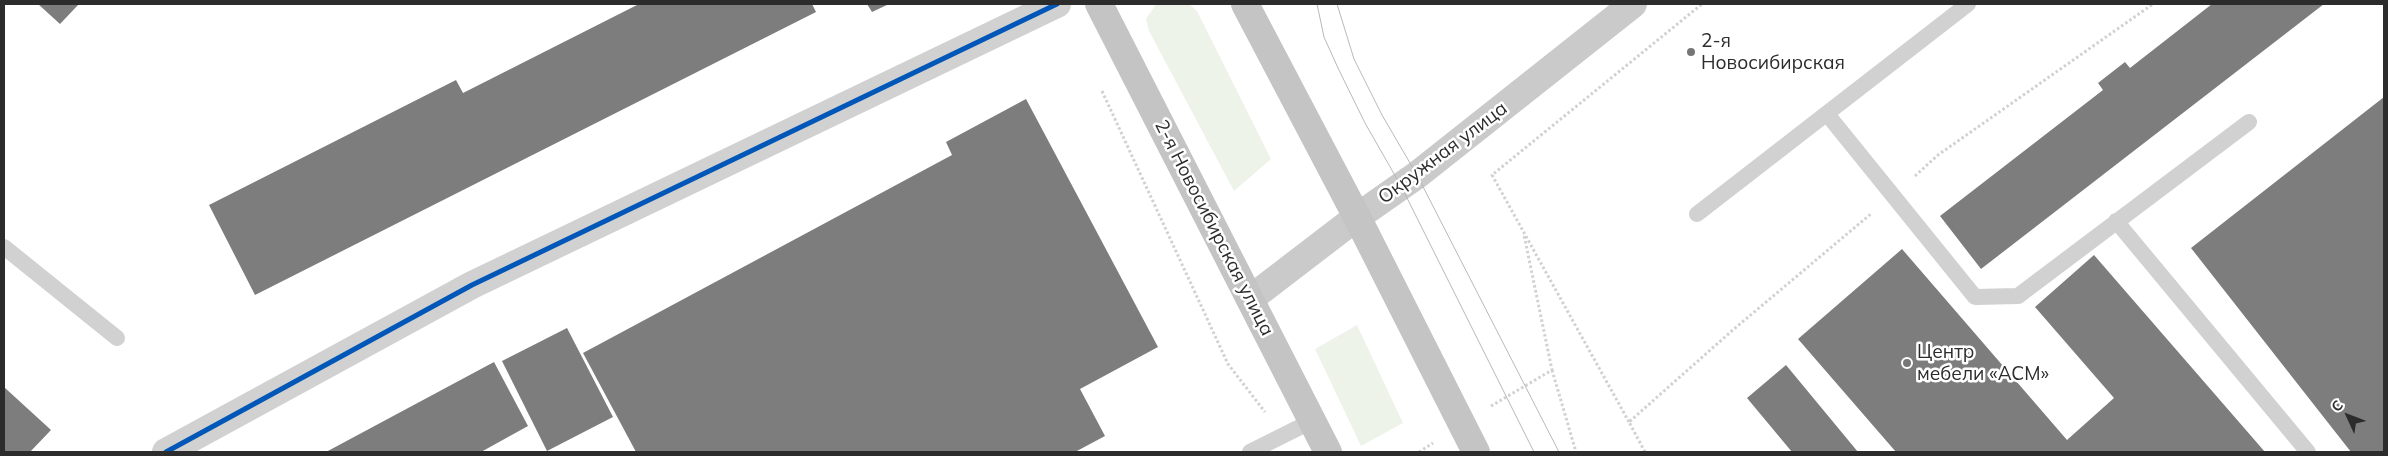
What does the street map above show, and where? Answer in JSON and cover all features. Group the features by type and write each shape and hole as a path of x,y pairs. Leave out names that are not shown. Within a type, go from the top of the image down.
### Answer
{"main road":[{"name":"2-я Новосибирская улица","path":"1099,4 1328,452"},
{"path":"1245,4 1357,217 1476,452"},
{"name":"Окружная улица","path":"1250,299 1357,217 1417,175 1633,4"}],"street":[{"path":"166,452 472,285 1057,4"}],"lane":[{"path":"1697,214 1968,4"},
{"path":"1827,114 1975,297 2018,296 2250,122"},
{"path":"2116,221 2308,452"},
{"path":"4,247 117,338"},
{"path":"1250,452 1312,421"}],"path":[{"path":"1630,422 1492,176 1702,4"},
{"path":"1099,85 1228,364 1282,435"},
{"path":"1523,232 1552,370 1576,452"},
{"path":"1419,452 1552,370"}],"shaded area":[{"path":"1156,4 1189,4 1197,11 1271,159 1234,191 1149,31 1146,19"},
{"path":"1357,325 1403,423 1361,446 1315,349"}],"building":[{"path":"38,4 79,4 60,24"},
{"path":"639,4 812,4 816,12 255,295 209,205 456,80 463,93"},
{"path":"867,4 889,4 872,12"},
{"path":"2212,4 2324,4 1981,269 1940,216 2103,90 2098,83 2125,62 2130,68"},
{"path":"2384,97 2384,452 2351,452 2191,248"},
{"path":"1026,99 1158,347 1080,389 1105,436 1075,452 636,452 583,353 952,155 946,142"},
{"path":"1902,249 2067,440 2114,398 2035,307 2094,255 2265,452 1896,452 1798,339"},
{"path":"567,328 613,417 547,451 502,361"},
{"path":"494,362 528,426 481,452 326,452"},
{"path":"1786,365 1858,452 1792,452 1747,398"},
{"path":"4,387 51,430 30,452 4,452"}],"tram line":[{"path":"1317,4 1324,37 1338,68 1365,123 1401,186 1534,452"},
{"path":"1337,4 1354,59 1382,115 1417,175 1559,452"}],"cycle path":[{"path":"166,452 472,285 1057,4"}],"place":[{"name":"2-я Новосибирская","path":"1691,52"},
{"name":"Центр мебели «АСМ»","path":"1907,363"}]}
